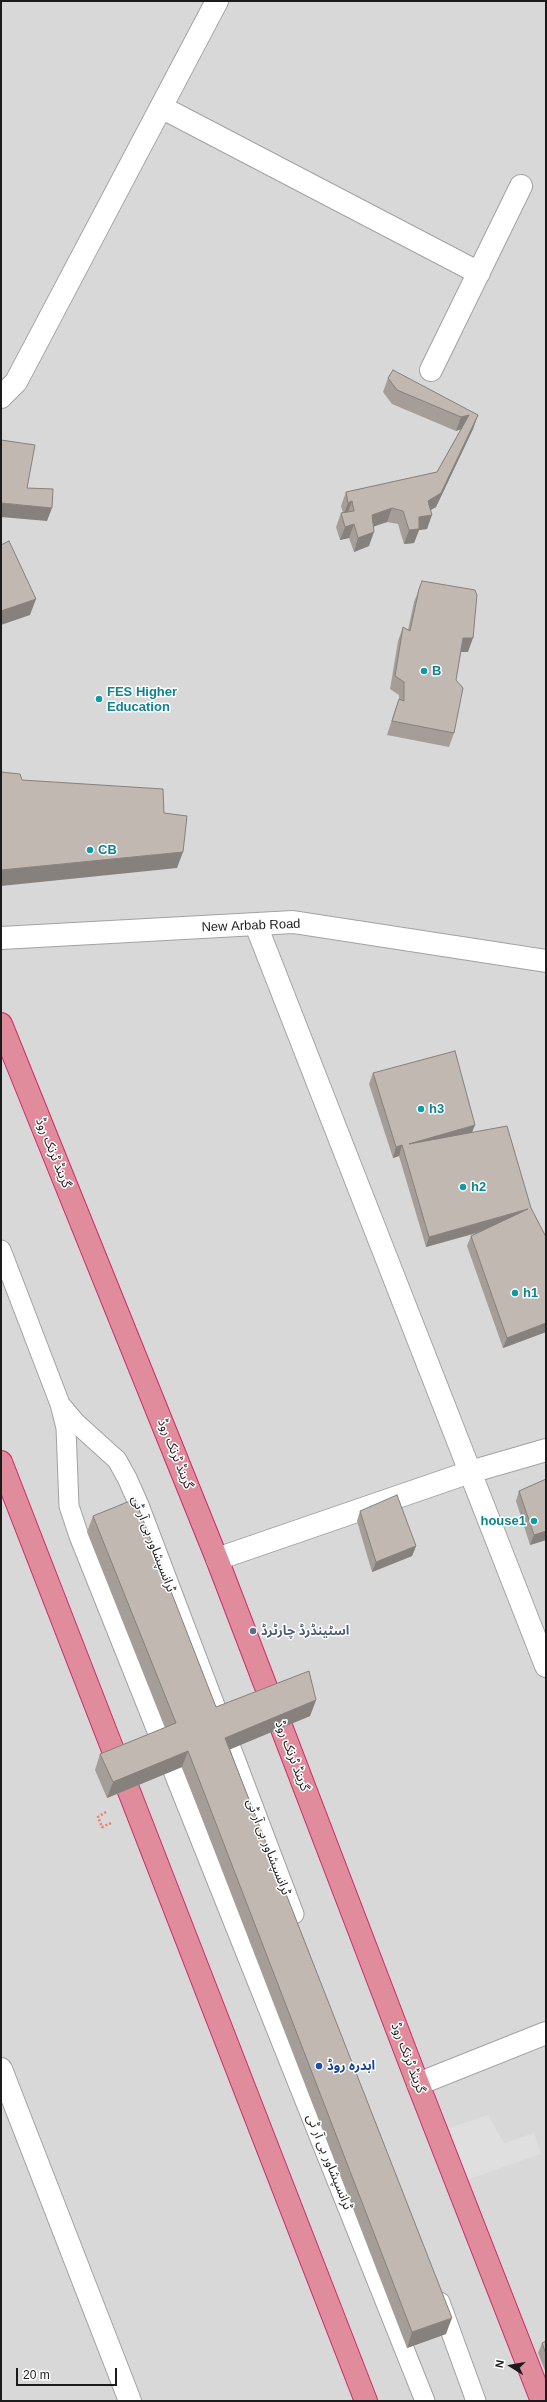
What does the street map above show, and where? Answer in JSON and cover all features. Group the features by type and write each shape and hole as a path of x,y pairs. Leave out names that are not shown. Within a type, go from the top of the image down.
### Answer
{"highway":[{"name":"گرینڈ ٹرنک روڈ","path":"1,1024 217,1559 418,2084 542,2401"},
{"path":"1,1462 366,2401"}],"street":[{"path":"1,397 16,382 217,1"},
{"path":"161,107 479,273"},
{"path":"431,370 521,186"},
{"name":"New Arbab Road","path":"1,938 293,922 546,961"},
{"path":"256,925 546,1666"},
{"path":"217,1559 470,1472 546,1450"},
{"path":"418,2084 546,2033"},
{"path":"1,2069 130,2401"}],"lane":[{"name":"ٹرانسپشاور بی آر ٹی","path":"1,1250 60,1404 67,1434 66,1473 69,1506 79,1536 425,2401"},
{"name":"ٹرانسپشاور بی آر ٹی","path":"60,1404 75,1422 117,1460 127,1478 299,1929"},
{"path":"435,2287 476,2401"}],"shaded area":[{"path":"1,1 546,1 546,2401 1,2401"},
{"path":"488,2115 504,2143 534,2133 541,2154 463,2181 449,2128"}],"building":[{"path":"393,370 478,415 441,493 428,501 432,515 419,517 419,529 409,530 403,511 392,508 372,515 374,532 358,538 354,524 345,527 341,513 354,511 352,501 348,503 346,492 437,472 469,415 461,417 397,390 388,378"},
{"path":"1,440 35,445 27,488 53,489 52,508 1,503"},
{"path":"9,541 36,599 1,611 1,545"},
{"name":"B","path":"422,581 475,590 477,595 473,638 463,638 456,680 463,688 454,733 392,721 399,699 404,701 404,682 395,676 403,627 410,631"},
{"name":"CB","path":"1,772 20,774 22,780 163,789 164,813 187,816 183,852 1,870"},
{"path":"455,1051 475,1125 409,1144 507,1126 531,1208 546,1237 546,1323 507,1338 471,1236 528,1209 429,1237 402,1145 396,1147 373,1073"},
{"name":"house1","path":"546,1479 546,1531 534,1535 519,1491"},
{"path":"397,1495 416,1546 376,1562 360,1511"},
{"name":"ابدرہ روڈ","path":"135,1499 216,1707 309,1671 316,1700 225,1738 452,2318 412,2332 188,1751 113,1782 100,1754 176,1723 93,1516"},
{"path":"546,2341 546,2354 542,2343"}],"place":[{"name":"B","path":"424,671"},
{"name":"FES Higher Education","path":"99,699"},
{"name":"CB","path":"90,850"},
{"name":"h3","path":"421,1109"},
{"name":"h2","path":"463,1187"},
{"name":"h1","path":"515,1293"},
{"name":"house1","path":"534,1521"},
{"name":"اسٹینڈرڈ چارٹرڈ","path":"253,1631"},
{"name":"ابدرہ روڈ","path":"319,2066"}]}
